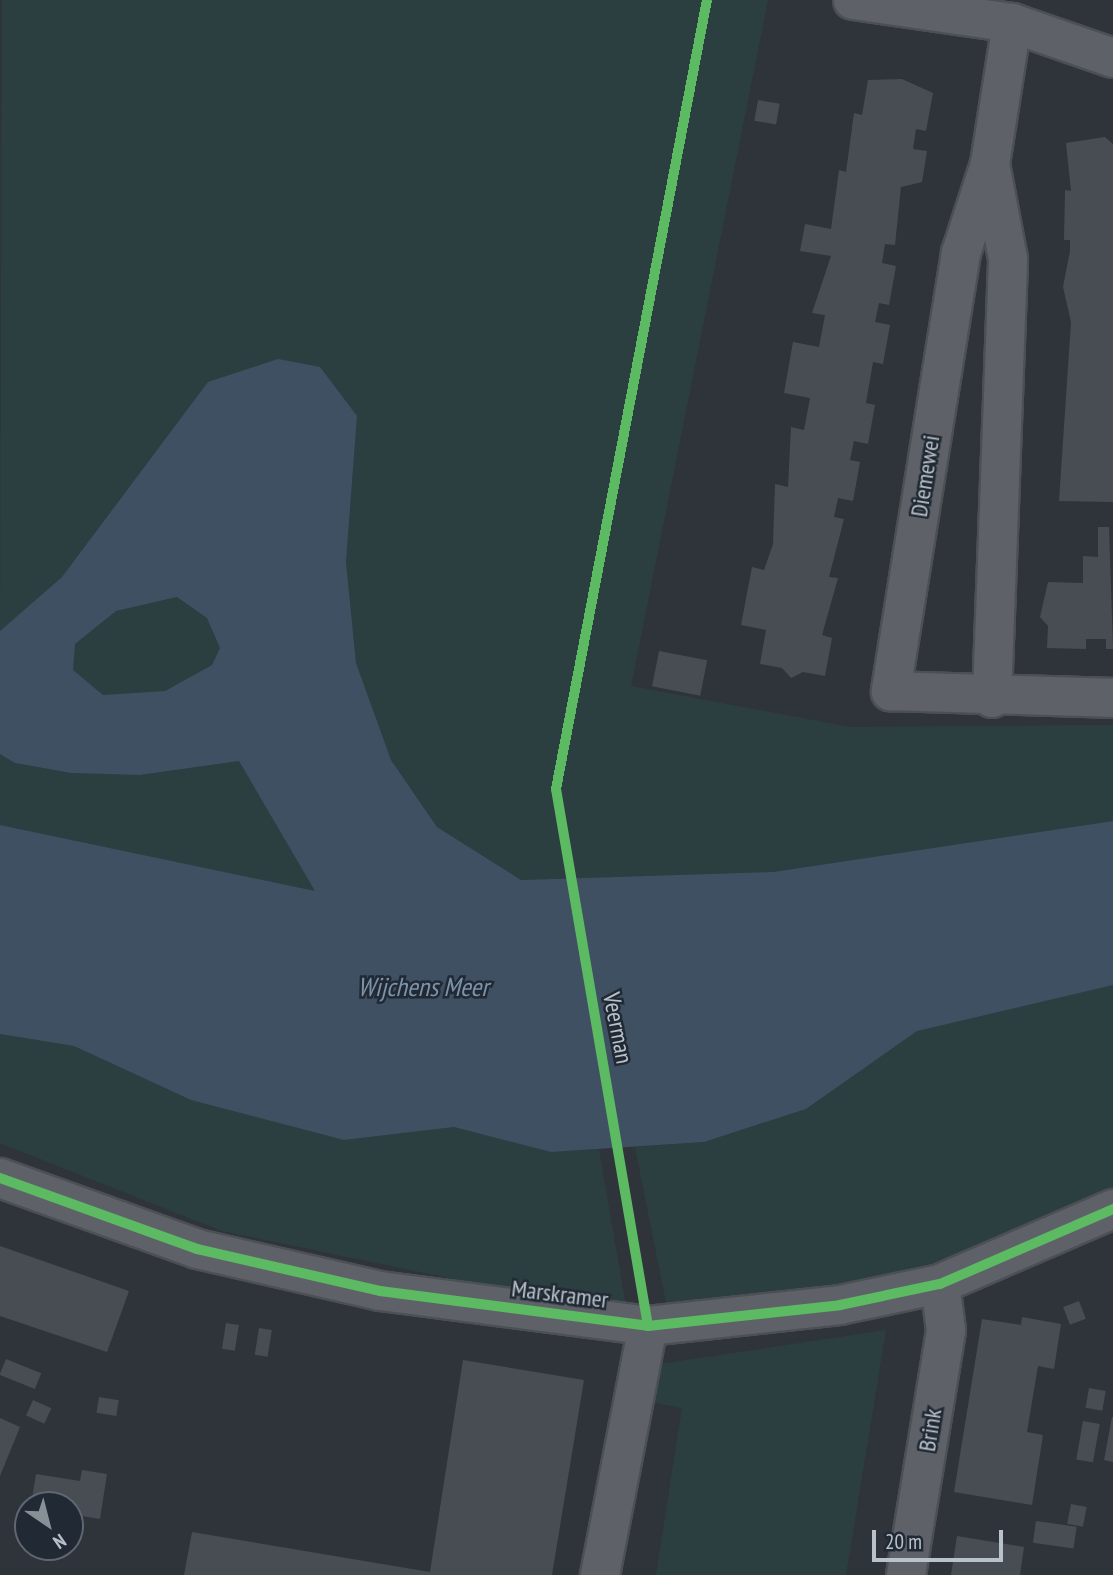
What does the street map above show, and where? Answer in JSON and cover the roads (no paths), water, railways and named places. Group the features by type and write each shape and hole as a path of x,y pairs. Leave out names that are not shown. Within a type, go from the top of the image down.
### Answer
{"street":[{"path":"853,0 1012,23 1113,58"},
{"name":"Diemewei","path":"1012,23 990,164 961,253 891,691 992,698 1113,698"},
{"name":"Diemewei","path":"990,164 1009,259 992,698"},
{"name":"Marskramer","path":"0,1178 197,1249 380,1291 648,1326 840,1305 940,1284 1113,1209"},
{"name":"Brink","path":"906,1575 946,1329 940,1284"},
{"path":"600,1575 648,1326"}],"water":[{"name":"Wijchens Meer","path":"278,359 320,367 357,416 346,562 356,663 391,760 437,827 521,880 773,872 1113,821 1113,985 917,1031 806,1109 704,1142 551,1152 454,1127 344,1140 191,1100 74,1046 0,1034 0,825 315,891 239,761 140,775 71,773 15,763 0,754 0,631 62,577 208,382","holes":["177,597 207,618 220,648 212,665 165,691 103,695 73,670 75,644 116,611"]}]}
